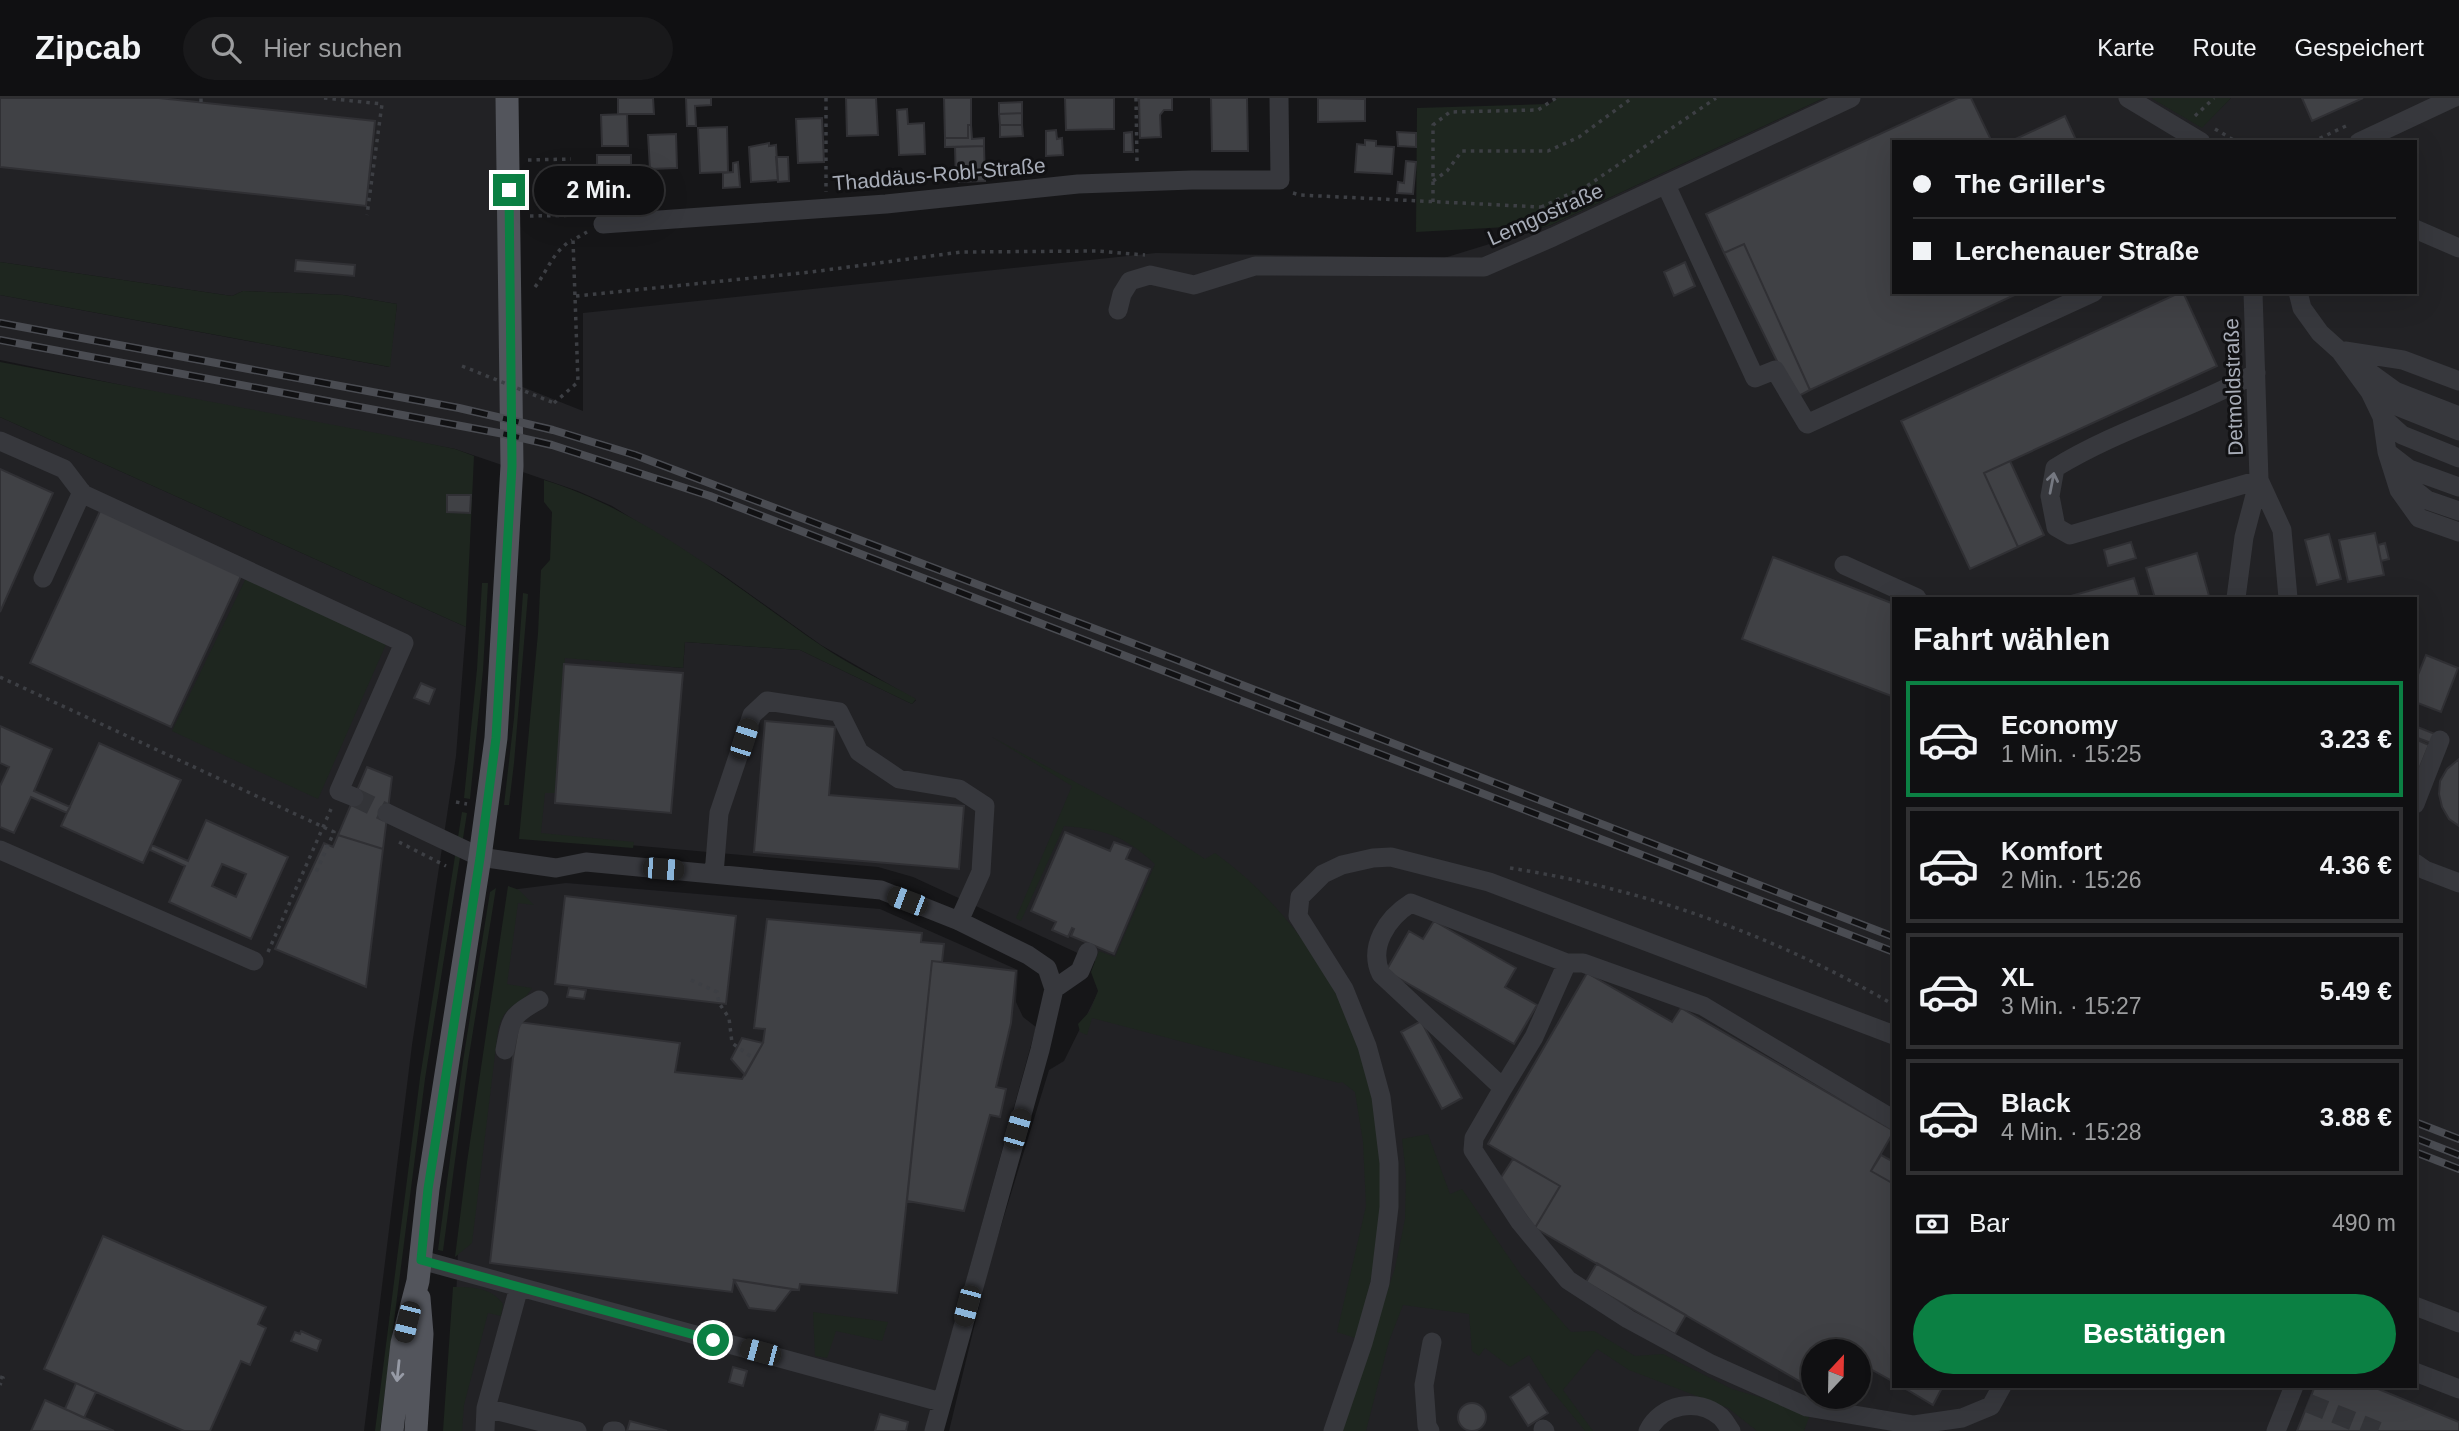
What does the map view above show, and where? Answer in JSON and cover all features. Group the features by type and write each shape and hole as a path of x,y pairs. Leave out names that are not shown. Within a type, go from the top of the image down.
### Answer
{"main road":[{"path":"392,1431 402,1343 419,1270 428,1189 496,738 512,466 507,98"},
{"path":"416,1431 422,1334 419,1270"}],"street":[{"path":"1279,98 1280,180"},
{"name":"Lemgostraße","path":"1118,310 1122,294 1130,281 1150,275 1194,285 1255,266 1484,267 1851,98"},
{"path":"2128,98 2197,140"},
{"path":"2363,140 2453,98"},
{"name":"Thaddäus-Robl-Straße","path":"597,220 886,204 1078,184 1280,180"},
{"path":"1666,185 1755,378 1775,370 1807,424 2090,294"},
{"path":"2417,230 2459,248"},
{"name":"Detmoldstraße","path":"2253,294 2259,480"},
{"path":"2298,294 2301,308 2320,333 2340,351 2395,391 2459,416"},
{"path":"2340,351 2403,360 2459,381"},
{"path":"2340,351 2370,392 2382,417 2399,491 2419,518 2459,532"},
{"path":"2340,351 2399,380 2459,403"},
{"path":"2362,354 2459,393"},
{"path":"2256,373 2079,454 2055,468 2050,496 2056,527 2070,535 2259,480"},
{"path":"2370,392 2394,405 2459,431"},
{"path":"2382,417 2402,435 2459,458"},
{"path":"0,441 64,470 82,492 404,643 346,794"},
{"path":"2388,452 2409,469 2459,487"},
{"path":"2394,473 2427,500 2459,511"},
{"path":"2259,480 2282,530 2290,597"},
{"path":"2236,597 2244,537 2259,480"},
{"path":"43,578 82,492"},
{"path":"1844,565 1915,597"},
{"path":"714,873 719,813 752,715 767,701 839,712 859,752 899,779 959,789 985,806 981,872 959,921"},
{"path":"2417,799 2440,740"},
{"path":"387,813 480,858 556,868 586,862 881,890 959,921 1028,955 1046,968 1054,989 1040,1050 934,1431"},
{"path":"0,850 254,961"},
{"path":"1333,1431 1380,1283 1389,1207 1389,1163 1381,1097 1367,1046 1344,989 1298,916 1298,905 1305,891 1323,874 1342,865 1391,857 1489,882 1892,1034"},
{"path":"2417,864 2459,883"},
{"path":"1503,1088 1381,974 1376,962 1376,950 1386,928 1401,910 1411,903 1567,963 1595,966 1703,1006 1892,1119"},
{"path":"1054,989 1080,971 1088,952"},
{"path":"1567,963 1534,1037 1474,1138 1473,1150 1520,1222 1568,1280 1628,1318 1711,1364 1807,1407 1914,1425 1962,1418 1981,1410 1990,1406 2002,1388"},
{"path":"505,1050 510,1021 525,1007 539,1000"},
{"path":"419,1270 519,1287 941,1402"},
{"path":"485,1431 486,1408 519,1287"},
{"path":"2417,1307 2459,1323"},
{"path":"1430,1431 1427,1426 1424,1385 1432,1342"},
{"path":"2417,1373 2458,1386"},
{"path":"2276,1431 2297,1395"},
{"path":"1648,1431 1662,1414 1676,1407 1693,1405 1708,1409 1721,1418 1731,1431"},
{"path":"486,1408 577,1431"}],"path":[{"path":"324,98 382,104 368,215"},
{"path":"375,103 386,98"},
{"path":"826,98 826,208"},
{"path":"1136,98 1137,182"},
{"path":"1433,202 1433,125 1450,112 1538,110 1556,98"},
{"path":"1433,181 1447,172 1462,151 1548,151 1579,136 1632,98"},
{"path":"1280,180 1283,189 1300,195 1541,207 1587,186 1716,98"},
{"path":"2193,117 2214,98"},
{"path":"528,160 571,159"},
{"path":"1541,207 1553,237"},
{"path":"530,216 597,220"},
{"path":"536,287 553,256 597,220"},
{"path":"462,366 554,403 578,383 573,240"},
{"path":"576,296 811,272 961,252 1097,251 1147,256"},
{"path":"0,677 334,832 316,872"},
{"path":"254,961 264,963 323,827 346,794"},
{"path":"399,842 446,866"},
{"path":"1507,868 1555,875 1600,886 1731,927 1828,969 1892,1005"},
{"path":"691,979 717,992 719,1003 729,1018 732,1043 754,1059"},
{"path":"0,1377 3,1378 0,1385"}],"shaded area":[{"path":"0,98 506,98 510,382 583,411 583,313 1156,253 1444,258 1551,225 1824,98 2152,98 2202,127 2231,98 2459,98 2459,1431 949,1431 989,1265 1049,1070 1064,1061 1110,968 913,877 878,867 528,836 551,656 683,668 685,642 800,650 912,704 916,700 821,645 723,575 612,506 578,491 455,449 0,360 0,295 389,367 397,304 343,295 243,291 232,296 0,262"},
{"path":"1557,98 1824,98 1551,225 1511,237 1507,227 1416,232 1417,108 1549,104"},
{"path":"2151,98 2231,98 2202,128"},
{"path":"0,262 232,296 243,291 343,295 397,304 390,367 0,295"},
{"path":"0,362 387,435 455,449 474,456 466,627 0,417"},
{"path":"0,417 466,627 456,756 412,1045 364,1431 0,1431"},
{"path":"544,480 582,494 653,530 830,652 916,699 912,704 800,650 685,642 683,668 565,658 555,793 545,793 541,833 634,842 633,848 519,839 538,633 541,570 550,560 552,512 544,502"},
{"path":"247,576 387,642 318,799 172,731"},
{"path":"482,583 488,583 483,670 470,799 464,798 477,669"},
{"path":"523,593 528,594 514,763 509,805 504,805 514,718"},
{"path":"992,737 1149,822 1205,859 1215,853 1263,894 1305,943 1322,969 1352,1026 1363,1056 1380,1139 1382,1189 1378,1240 1369,1289 1355,1338 1337,1332 1366,1206 1363,1142 1355,1092 1342,1082 1092,1018 1087,1035 1080,1032 1078,1024 1090,1011 1098,991 1091,972 1099,951 1115,957 1155,864 1123,840 1103,832 1064,826 1021,921 1016,918 1072,786"},
{"path":"462,812 467,813 425,1079 380,1431 375,1431 420,1078"},
{"path":"566,883 880,909 1018,970 1016,1002 1023,1017 1036,1027 925,1431 451,1431 458,1249 510,890"},
{"path":"508,886 519,890 534,905 518,903 507,984 532,988 508,1010 499,1027 472,1243 455,1257 467,1162"},
{"path":"496,888 468,1062 443,1251 438,1250 463,1061 490,892"},
{"path":"1428,1134 1450,1194 1462,1189 1521,1275 1571,1332 1594,1331 1635,1356 1663,1354 1732,1389 1811,1412 1804,1431 1757,1431 1728,1408 1629,1370 1597,1349 1563,1390 1593,1431 1585,1431 1549,1387 1529,1355 1510,1367 1485,1348 1479,1356 1472,1351 1469,1314 1403,1305 1389,1341 1366,1431 1341,1431 1395,1268 1405,1219 1406,1176 1402,1139"},
{"path":"453,1287 487,1291 503,1304 501,1316 488,1313 464,1405 462,1431 443,1431"},
{"path":"813,1312 888,1322 882,1341 836,1331 827,1358 815,1356"}],"building":[{"path":"0,98 159,98 375,121 366,206 0,167"},
{"path":"618,98 653,98 654,114 618,114"},
{"path":"686,98 711,98 711,105 695,106 696,126 687,126"},
{"path":"846,98 876,98 878,135 847,136"},
{"path":"944,98 971,98 968,138 945,138"},
{"path":"1065,98 1114,98 1114,129 1066,130"},
{"path":"1139,98 1172,98 1172,110 1164,110 1160,115 1161,137 1140,138"},
{"path":"1211,98 1247,98 1248,151 1212,151"},
{"path":"1318,98 1365,99 1365,121 1318,122"},
{"path":"1958,98 1971,98 1991,140 1892,140 1892,294 2017,294 1810,390 1744,244 1724,253 1706,214"},
{"path":"2302,98 2363,98 2312,121"},
{"path":"1022,102 1022,113 999,114 999,103"},
{"path":"907,109 908,124 924,123 925,154 899,155 897,110"},
{"path":"1022,113 1022,125 1000,125 999,114"},
{"path":"627,114 628,146 602,146 601,115"},
{"path":"2065,116 2076,140 2013,140"},
{"path":"822,118 824,162 798,163 796,119"},
{"path":"968,125 971,125 972,139 984,138 984,146 945,147 945,138 968,138"},
{"path":"1000,125 1022,125 1023,136 1000,137"},
{"path":"727,127 728,172 700,173 698,128"},
{"path":"1056,130 1057,139 1062,138 1063,155 1046,156 1046,131"},
{"path":"1132,132 1133,152 1124,152 1124,133"},
{"path":"1397,132 1416,133 1416,147 1398,146"},
{"path":"676,134 677,168 650,169 648,135"},
{"path":"1365,140 1376,141 1376,146 1394,147 1392,174 1355,172 1357,144 1365,145"},
{"path":"769,143 769,146 776,145 778,180 751,182 749,147"},
{"path":"984,146 985,181 956,182 955,147"},
{"path":"597,155 631,155 631,173 602,173 602,166 597,166"},
{"path":"776,157 788,157 789,181 778,182"},
{"path":"1406,161 1416,162 1413,194 1397,193 1398,182 1404,183"},
{"path":"738,162 740,187 723,188 723,173 733,172 733,163"},
{"path":"602,166 602,195 556,196 555,167"},
{"path":"638,176 656,176 656,192 639,193"},
{"path":"1744,244 1810,390 1795,398 1724,253"},
{"path":"296,260 355,265 354,276 295,271"},
{"path":"1685,262 1695,286 1674,296 1664,272"},
{"path":"2177,294 2184,294 2217,366 1984,473 2018,547 1970,569 1901,421"},
{"path":"2010,461 2044,535 2018,547 1984,473"},
{"path":"0,469 53,493 0,612"},
{"path":"447,495 471,495 470,513 447,512"},
{"path":"101,509 242,574 171,727 30,663"},
{"path":"2375,533 2384,575 2348,582 2339,540"},
{"path":"2329,534 2341,579 2317,585 2305,540"},
{"path":"2131,542 2136,558 2108,566 2104,550"},
{"path":"2385,543 2389,559 2381,561 2378,545"},
{"path":"2197,553 2209,596 2155,597 2146,568"},
{"path":"1773,557 1892,603 1892,696 1742,639"},
{"path":"2134,578 2140,597 2068,597"},
{"path":"2426,655 2458,668 2441,712 2417,703 2417,677"},
{"path":"564,664 683,673 671,813 555,803"},
{"path":"421,683 435,689 429,704 414,698"},
{"path":"765,721 835,727 829,795 964,806 959,869 754,852"},
{"path":"0,726 52,749 34,791 70,807 67,813 31,797 14,833 0,827 0,786 9,767 0,763"},
{"path":"2417,727 2435,734 2431,743 2417,738"},
{"path":"2417,740 2429,745 2417,774"},
{"path":"99,743 181,780 143,863 61,826"},
{"path":"2459,759 2459,826 2449,819 2439,794 2440,781 2447,769"},
{"path":"367,767 392,777 383,849 338,835"},
{"path":"206,820 288,857 251,939 169,902 185,866 150,850 152,845 188,861","holes":["222,864 246,874 236,897 212,886"]},
{"path":"1065,832 1110,851 1114,842 1131,848 1126,859 1150,869 1114,954 1071,936 1074,929 1072,928 1068,937 1052,930 1056,922 1031,911"},
{"path":"338,835 383,849 366,987 275,949 324,843 333,847"},
{"path":"565,896 736,916 726,1004 555,984"},
{"path":"767,919 922,933 921,942 944,944 942,962 932,961 897,1293 800,1284 799,1290 734,1280 732,1292 490,1263 519,1022 680,1043 675,1072 742,1079 763,1043 765,1029 754,1028"},
{"path":"1434,921 1516,968 1505,987 1537,1005 1514,1044 1386,971 1409,931 1423,939"},
{"path":"932,961 1016,971 1011,1023 996,1087 1006,1089 1000,1117 990,1115 964,1211 907,1201"},
{"path":"1587,973 1672,1022 1681,1008 1892,1130 1892,1134 1871,1171 1892,1183 1892,1381 1871,1369 1871,1339 1801,1339 1801,1382 1535,1228 1560,1186 1488,1144"},
{"path":"569,988 586,990 584,999 567,997"},
{"path":"1421,1021 1462,1098 1442,1109 1401,1032"},
{"path":"742,1038 763,1043 745,1075 731,1059"},
{"path":"1881,1155 1892,1161 1892,1183 1871,1171"},
{"path":"1513,1159 1560,1186 1535,1228 1500,1179"},
{"path":"103,1236 266,1307 258,1324 266,1328 250,1365 241,1361 210,1431 184,1431 44,1369"},
{"path":"1597,1263 1686,1315 1675,1334 1586,1282"},
{"path":"734,1280 792,1289 775,1311 749,1308"},
{"path":"301,1331 321,1340 317,1351 291,1341 295,1332 300,1334"},
{"path":"733,1367 747,1371 743,1386 729,1382"},
{"path":"76,1383 96,1392 84,1418 65,1409"},
{"path":"1529,1384 1548,1413 1528,1426 1510,1397"},
{"path":"1904,1388 1942,1388 1933,1405"},
{"path":"2314,1388 2376,1388 2459,1422 2459,1431 2297,1431"},
{"path":"45,1400 65,1409 114,1431 31,1431"},
{"path":"1472,1403 1482,1407 1486,1417 1482,1427 1472,1431 1462,1427 1458,1417 1462,1407"},
{"path":"880,1414 908,1422 906,1431 875,1431"},
{"path":"630,1421 667,1431 627,1431"}],"tunnel":[{"path":"354,797 387,813"},
{"path":"2308,1403 2378,1431"}],"railway":[{"path":"0,323 459,408 553,430 635,455 1172,658 1892,936"},
{"path":"0,340 504,434 552,445 710,496 1892,951"},
{"path":"2417,1123 2459,1139"},
{"path":"2417,1139 2459,1155"},
{"path":"2417,1153 2459,1169"}],"route":[{"path":"509,190 512,466 496,738 428,1189 421,1260 713,1340"}]}
